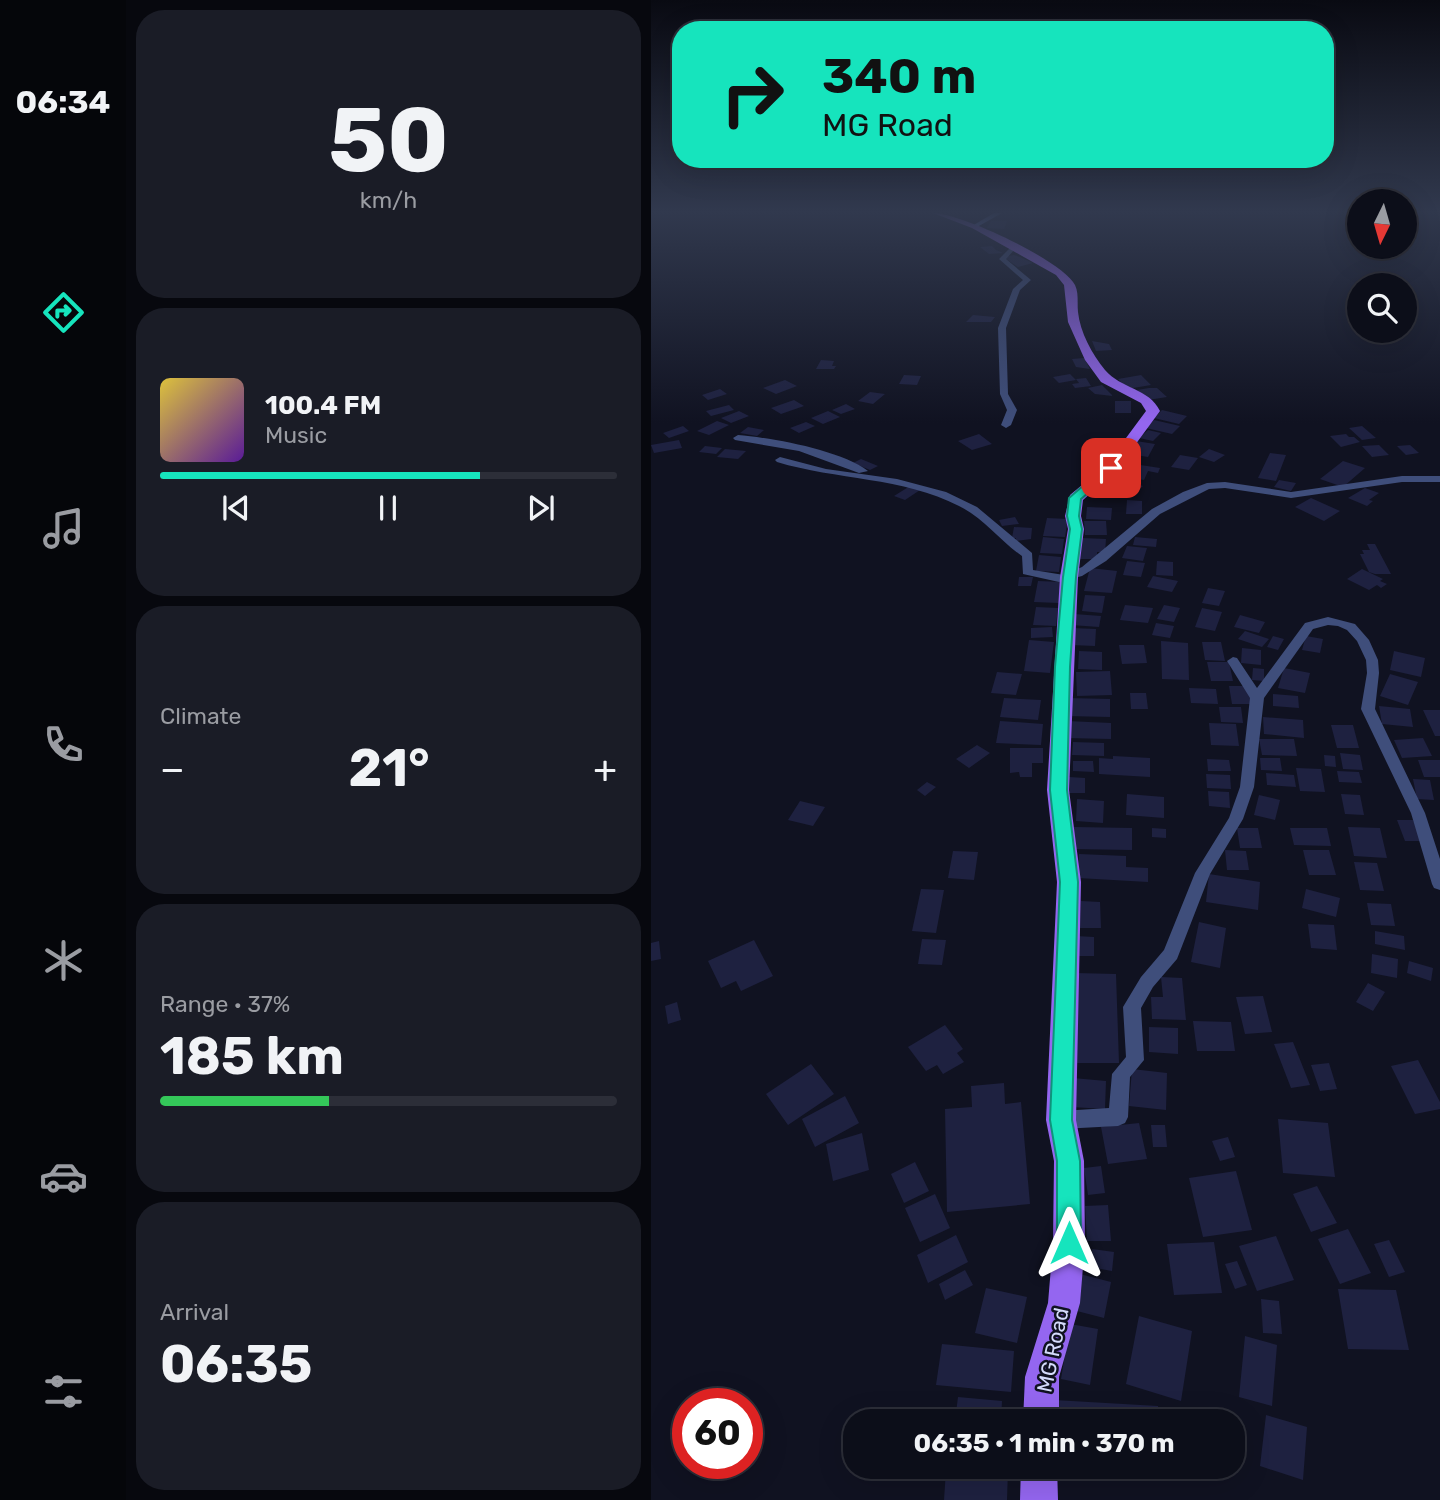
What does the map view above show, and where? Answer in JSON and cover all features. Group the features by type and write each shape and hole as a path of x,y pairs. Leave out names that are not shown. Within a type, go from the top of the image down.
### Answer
{"main road":[{"name":"MG Road","path":"1041,1409 1042,1377 1064,1303 1069,1243 1069,1161 1061,1120 1069,882 1058,790 1069,577 1076,529 1073,516 1075,498 1111,468 1153,411 1148,401 1110,383 1099,372 1074,320 1074,296 1068,283"},
{"path":"1039,1479 1039,1500"}],"street":[{"path":"1006,425 1012,410 1004,394 1002,328 1017,289 1024,283"},
{"path":"739,438 805,447 880,479"},
{"path":"780,460 825,471 906,484 965,504 1028,555 1027,572 1069,577 1106,556 1151,515 1210,484 1221,483 1255,492 1292,495 1344,490 1392,479 1440,479"},
{"path":"1061,1120 1118,1117 1121,1074 1135,1060 1132,1007 1147,982 1171,954 1203,873 1236,819 1247,787 1257,698 1309,626 1328,621 1351,627 1359,634 1372,660 1368,709 1419,813 1440,884"},
{"path":"1233,661 1257,698"}],"building":[{"path":"973,315 995,317 991,322 966,322"},
{"path":"1092,341 1109,344 1112,350 1096,351"},
{"path":"1084,358 1090,369 1076,367 1072,359"},
{"path":"821,360 834,361 832,366 836,366 834,369 816,369"},
{"path":"1070,374 1076,380 1059,383 1053,377"},
{"path":"904,375 921,376 917,385 899,384"},
{"path":"1141,375 1151,385 1127,389 1118,379"},
{"path":"1086,378 1091,386 1075,388 1072,384 1079,383 1076,379"},
{"path":"785,380 797,386 776,394 763,388"},
{"path":"1102,385 1113,396 1095,394 1088,388"},
{"path":"1157,388 1167,397 1148,400 1137,390"},
{"path":"720,389 727,394 708,400 702,395"},
{"path":"870,392 885,394 873,404 858,401"},
{"path":"794,400 804,406 781,414 771,408"},
{"path":"1115,401 1131,401 1131,413 1115,413"},
{"path":"846,404 855,409 841,414 832,410"},
{"path":"729,405 734,410 711,416 706,411"},
{"path":"1162,410 1187,416 1179,424 1154,418"},
{"path":"739,411 749,416 731,423 721,418"},
{"path":"828,411 840,417 823,424 811,418"},
{"path":"1154,420 1180,426 1172,434 1146,428"},
{"path":"717,421 729,425 709,435 697,431"},
{"path":"806,422 815,426 799,433 790,428"},
{"path":"683,426 689,431 669,438 663,433"},
{"path":"1362,426 1376,438 1362,440 1349,428"},
{"path":"748,427 764,430 757,436 740,433"},
{"path":"1148,430 1161,433 1153,441 1139,438"},
{"path":"979,434 992,444 972,450 958,441"},
{"path":"1346,434 1360,442 1341,447 1330,436"},
{"path":"679,440 682,448 654,453 651,445"},
{"path":"1136,441 1155,444 1148,457 1129,454"},
{"path":"1379,445 1389,455 1372,457 1362,446"},
{"path":"1410,445 1419,453 1406,455 1397,446"},
{"path":"705,446 722,448 716,454 699,452"},
{"path":"725,449 746,451 738,459 717,457"},
{"path":"1209,449 1225,455 1214,462 1199,457"},
{"path":"1270,453 1286,455 1276,481 1258,478"},
{"path":"1180,455 1198,458 1189,470 1171,467"},
{"path":"861,459 878,466 870,470 853,463"},
{"path":"1343,461 1365,468 1343,487 1320,479"},
{"path":"1121,462 1160,468 1158,473 1148,471 1144,480 1114,475"},
{"path":"1117,477 1143,486 1137,491 1110,482"},
{"path":"1279,480 1296,483 1291,491 1274,487"},
{"path":"910,486 920,490 905,500 894,496"},
{"path":"1365,488 1379,493 1369,500 1373,501 1367,506 1348,498"},
{"path":"1311,498 1340,511 1324,521 1295,507"},
{"path":"1127,500 1142,501 1142,514 1126,514"},
{"path":"1087,507 1112,508 1111,520 1086,519"},
{"path":"1015,517 1019,524 1002,526 999,520"},
{"path":"1047,518 1068,519 1065,537 1043,536"},
{"path":"1084,521 1106,521 1107,535 1085,535"},
{"path":"1014,527 1032,528 1031,539 1016,541 1016,538 1012,538"},
{"path":"1043,537 1064,539 1062,554 1040,553"},
{"path":"1135,537 1157,539 1156,547 1133,545"},
{"path":"1082,538 1106,539 1105,552 1097,552 1097,559 1080,559"},
{"path":"1367,544 1375,544 1391,574 1369,572 1360,554 1364,554 1362,550 1370,550"},
{"path":"1127,546 1147,548 1143,561 1122,558"},
{"path":"1039,555 1061,557 1059,572 1036,571"},
{"path":"1127,561 1145,563 1141,577 1123,575"},
{"path":"1157,561 1173,562 1173,576 1156,575"},
{"path":"1090,568 1117,571 1112,593 1084,591"},
{"path":"1362,569 1383,579 1380,581 1387,584 1381,588 1377,585 1369,590 1347,579"},
{"path":"1153,576 1178,581 1172,592 1147,587"},
{"path":"1019,577 1033,577 1031,586 1018,586"},
{"path":"1038,581 1062,582 1059,603 1034,602"},
{"path":"1208,588 1225,591 1219,606 1202,603"},
{"path":"1085,595 1105,596 1102,613 1082,611"},
{"path":"1125,605 1153,608 1148,623 1120,620"},
{"path":"1164,605 1180,608 1174,622 1157,619"},
{"path":"1036,607 1058,608 1056,626 1033,625"},
{"path":"1202,608 1222,612 1215,631 1195,627"},
{"path":"1074,614 1101,616 1099,627 1071,625"},
{"path":"1240,615 1265,622 1259,633 1234,627"},
{"path":"1156,623 1174,626 1170,638 1152,635"},
{"path":"1052,627 1053,637 1031,638 1031,628"},
{"path":"1072,628 1096,629 1095,646 1071,645"},
{"path":"1245,631 1269,639 1262,647 1238,639"},
{"path":"1273,636 1284,639 1278,650 1267,647"},
{"path":"1306,636 1323,639 1320,653 1302,650"},
{"path":"1029,640 1054,642 1050,673 1024,671"},
{"path":"1161,641 1188,643 1189,680 1162,679"},
{"path":"1202,642 1221,642 1225,661 1205,660"},
{"path":"1119,645 1144,645 1147,663 1122,664"},
{"path":"1242,648 1261,650 1261,665 1241,663"},
{"path":"1079,651 1102,652 1102,670 1078,669"},
{"path":"1394,651 1425,658 1421,677 1390,670"},
{"path":"1207,662 1229,662 1233,681 1211,681"},
{"path":"1253,668 1264,669 1264,681 1252,680"},
{"path":"1284,668 1310,673 1305,693 1278,688"},
{"path":"1110,671 1112,695 1077,696 1076,672"},
{"path":"997,672 1022,674 1016,695 991,693"},
{"path":"1390,674 1418,682 1408,705 1380,696"},
{"path":"1229,686 1248,686 1252,704 1232,704"},
{"path":"1189,688 1216,689 1218,704 1191,703"},
{"path":"1130,693 1146,693 1148,709 1131,709"},
{"path":"1273,694 1298,696 1299,708 1273,706"},
{"path":"1004,698 1041,700 1038,720 1000,717"},
{"path":"1067,698 1110,699 1110,717 1066,716"},
{"path":"1379,706 1410,709 1413,727 1382,724"},
{"path":"1219,707 1241,707 1243,723 1221,722"},
{"path":"1423,710 1440,710 1440,736 1435,736"},
{"path":"1263,717 1303,720 1304,738 1264,734"},
{"path":"1000,721 1043,724 1041,745 996,743"},
{"path":"1067,721 1111,723 1111,739 1066,738"},
{"path":"1209,723 1236,724 1239,746 1211,745"},
{"path":"1331,725 1353,725 1359,748 1337,748"},
{"path":"1423,738 1432,756 1402,758 1394,740"},
{"path":"1259,739 1294,739 1297,756 1262,755"},
{"path":"1073,742 1104,743 1104,756 1072,755"},
{"path":"977,745 990,753 969,768 956,759"},
{"path":"1010,748 1043,748 1043,763 1032,763 1032,777 1020,777 1019,772 1010,773"},
{"path":"1340,753 1360,755 1363,770 1343,769"},
{"path":"1324,755 1335,756 1336,767 1325,766"},
{"path":"1113,756 1150,758 1150,777 1099,774 1099,758 1113,759"},
{"path":"1260,758 1280,758 1282,771 1261,770"},
{"path":"1207,759 1229,760 1231,771 1208,771"},
{"path":"1418,760 1440,760 1440,777 1424,777"},
{"path":"1073,761 1093,761 1094,772 1073,771"},
{"path":"1296,768 1321,769 1325,792 1300,791"},
{"path":"1337,771 1359,772 1362,783 1339,782"},
{"path":"1266,773 1294,775 1296,787 1267,785"},
{"path":"1206,774 1230,775 1231,789 1207,788"},
{"path":"1069,777 1085,778 1085,793 1069,793"},
{"path":"1413,779 1430,780 1434,800 1417,799"},
{"path":"927,782 936,787 925,796 917,790"},
{"path":"1208,791 1229,792 1230,808 1209,806"},
{"path":"1127,794 1164,797 1164,818 1126,815"},
{"path":"1341,794 1360,795 1364,815 1345,814"},
{"path":"1259,795 1280,800 1275,820 1254,815"},
{"path":"1077,799 1104,801 1103,823 1076,821"},
{"path":"800,801 825,807 813,826 788,820"},
{"path":"1397,820 1413,820 1422,841 1405,841"},
{"path":"1074,827 1132,828 1132,850 1073,849"},
{"path":"1348,827 1380,828 1387,858 1354,856"},
{"path":"1152,828 1166,829 1166,838 1152,837"},
{"path":"1237,828 1258,828 1262,848 1240,848"},
{"path":"1290,828 1327,828 1331,846 1294,845"},
{"path":"1225,850 1246,851 1249,870 1227,870"},
{"path":"1303,850 1329,850 1336,875 1309,875"},
{"path":"953,851 978,852 974,880 948,878"},
{"path":"1079,854 1126,856 1126,867 1148,868 1148,882 1078,878"},
{"path":"1354,862 1377,863 1384,891 1360,890"},
{"path":"1209,874 1260,882 1258,910 1206,902"},
{"path":"921,889 944,890 936,933 912,931"},
{"path":"1306,889 1340,898 1336,917 1302,908"},
{"path":"1081,901 1100,902 1101,928 1080,928"},
{"path":"1367,903 1391,904 1395,926 1371,925"},
{"path":"1199,922 1226,928 1220,968 1191,962"},
{"path":"1308,924 1334,925 1337,950 1311,948"},
{"path":"1375,931 1404,936 1405,950 1375,944"},
{"path":"1076,936 1094,937 1094,956 1076,956"},
{"path":"922,939 946,940 942,965 918,964"},
{"path":"754,940 773,976 741,991 736,981 721,988 708,961"},
{"path":"659,941 661,959 651,961 651,943"},
{"path":"1372,954 1398,959 1397,978 1371,973"},
{"path":"1409,961 1433,968 1431,981 1407,973"},
{"path":"1075,973 1116,974 1119,1063 1075,1063"},
{"path":"1161,977 1182,978 1186,1020 1152,1019 1151,997 1163,997"},
{"path":"1368,983 1385,992 1373,1011 1356,1002"},
{"path":"1263,996 1272,1032 1245,1034 1236,997"},
{"path":"677,1002 681,1020 668,1024 665,1006"},
{"path":"1193,1021 1231,1022 1235,1051 1197,1051"},
{"path":"945,1025 963,1049 957,1053 964,1062 943,1074 937,1065 926,1071 908,1047"},
{"path":"1149,1027 1178,1028 1178,1054 1149,1052"},
{"path":"1293,1042 1310,1085 1291,1088 1274,1044"},
{"path":"1418,1060 1440,1102 1440,1109 1415,1114 1391,1066"},
{"path":"1329,1063 1337,1089 1320,1091 1311,1065"},
{"path":"811,1064 834,1094 788,1125 766,1094"},
{"path":"1132,1069 1167,1073 1166,1110 1129,1106"},
{"path":"1073,1078 1106,1081 1105,1109 1071,1107"},
{"path":"1004,1083 1005,1104 1021,1102 1030,1204 947,1212 945,1109 972,1107 971,1086"},
{"path":"845,1096 859,1123 815,1147 802,1119"},
{"path":"1278,1119 1328,1123 1335,1177 1283,1173"},
{"path":"1139,1123 1147,1159 1108,1164 1101,1127"},
{"path":"1151,1125 1165,1125 1167,1147 1153,1147"},
{"path":"862,1133 869,1170 833,1181 826,1144"},
{"path":"1228,1137 1235,1157 1220,1161 1212,1141"},
{"path":"915,1162 929,1191 904,1203 891,1174"},
{"path":"1101,1166 1105,1193 1088,1195 1084,1168"},
{"path":"1236,1171 1252,1230 1203,1237 1189,1178"},
{"path":"1317,1186 1337,1223 1311,1232 1293,1194"},
{"path":"935,1194 950,1228 920,1242 905,1208"},
{"path":"1108,1205 1111,1241 1087,1241 1085,1206"},
{"path":"1348,1229 1371,1273 1340,1284 1318,1239"},
{"path":"956,1235 968,1262 928,1283 917,1255"},
{"path":"1276,1236 1294,1280 1257,1291 1239,1246"},
{"path":"1389,1240 1405,1272 1389,1277 1374,1244"},
{"path":"1214,1242 1222,1293 1174,1295 1167,1244"},
{"path":"1092,1249 1114,1252 1112,1271 1090,1267"},
{"path":"1237,1261 1247,1285 1235,1289 1225,1264"},
{"path":"965,1270 973,1285 945,1300 939,1284"},
{"path":"1080,1274 1111,1282 1104,1318 1073,1310"},
{"path":"986,1288 1027,1297 1017,1343 975,1333"},
{"path":"1338,1289 1396,1290 1409,1350 1348,1349"},
{"path":"1261,1299 1279,1301 1282,1334 1263,1333"},
{"path":"1139,1316 1192,1331 1181,1401 1126,1384"},
{"path":"1070,1324 1098,1329 1090,1385 1061,1379"},
{"path":"1245,1336 1277,1345 1272,1406 1239,1397"},
{"path":"942,1344 1014,1351 1011,1392 936,1385"},
{"path":"958,1397 1002,1401 1002,1409 956,1409"},
{"path":"1054,1400 1158,1406 1158,1409 1054,1409"},
{"path":"1266,1415 1307,1427 1303,1480 1260,1466"},
{"path":"945,1479 1008,1479 1007,1500 944,1500"}],"route":[{"path":"1069,1243 1069,1161 1061,1120 1069,882 1058,790 1060,715 1069,577 1076,529 1073,516 1075,498 1111,468"}]}
